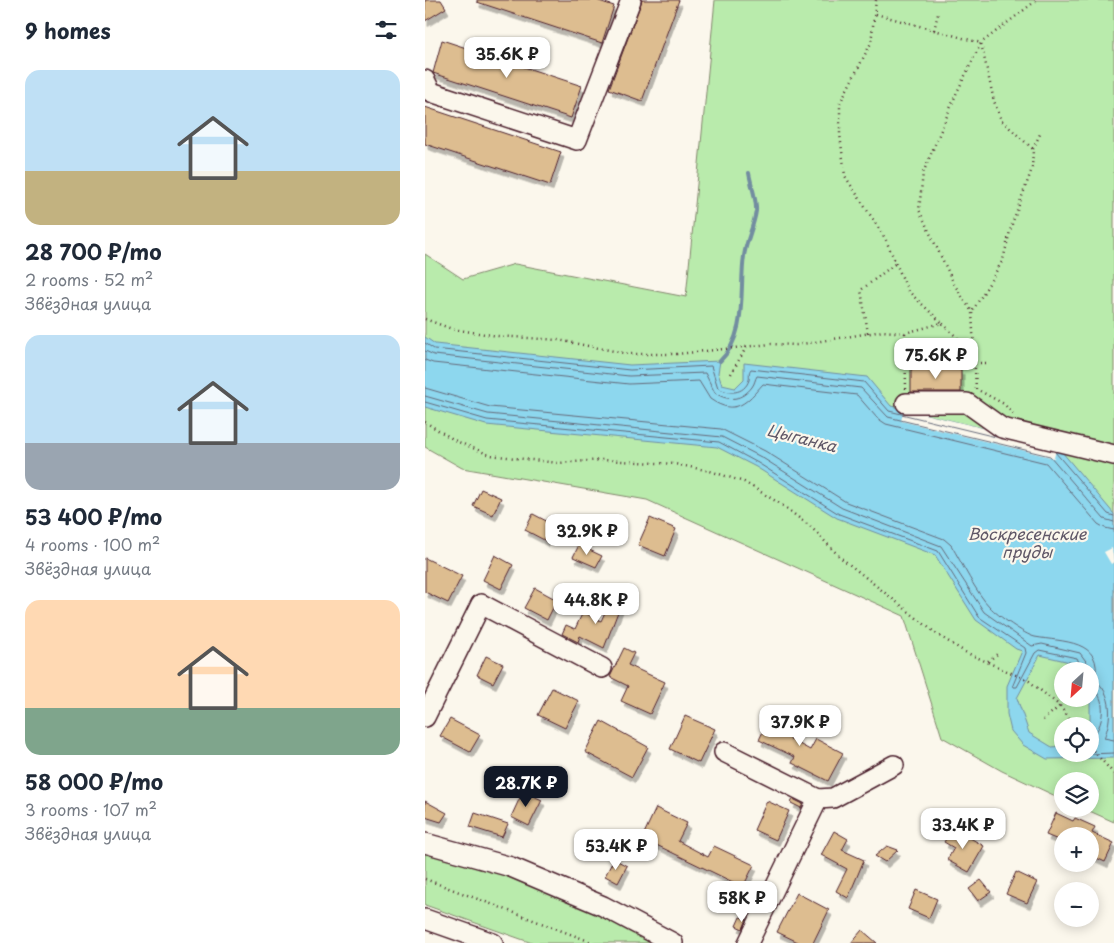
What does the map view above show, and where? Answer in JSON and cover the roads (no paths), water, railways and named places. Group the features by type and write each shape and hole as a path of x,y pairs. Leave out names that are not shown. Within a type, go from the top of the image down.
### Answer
{"street":[{"path":"425,80 431,92 577,140 631,0"},
{"path":"906,403 967,404 1002,428 1114,455"},
{"path":"425,717 481,604 603,668"},
{"path":"724,752 818,799 833,798 895,765"},
{"path":"748,943 818,799"},
{"path":"425,843 511,867 603,906 673,943"},
{"path":"425,919 493,943"}],"water":[{"name":"Воскресенские пруды","path":"425,337 435,344 630,365 720,361 718,373 722,385 735,388 744,379 744,363 867,377 891,406 1057,446 1114,514 1114,758 1099,758 1099,717 1090,717 1090,708 1099,708 1099,662 1070,662 1040,655 1017,698 1029,733 1054,747 1054,759 1047,759 1023,745 1011,731 1007,714 1007,686 1022,651 1016,649 976,620 935,555 837,518 756,467 717,447 486,425 425,407"}],"waterway":[{"path":"720,361 729,350 739,325 744,256 756,211 755,197 749,173"}],"water label":[{"name":"Цыганка","path":"802,437"}]}
